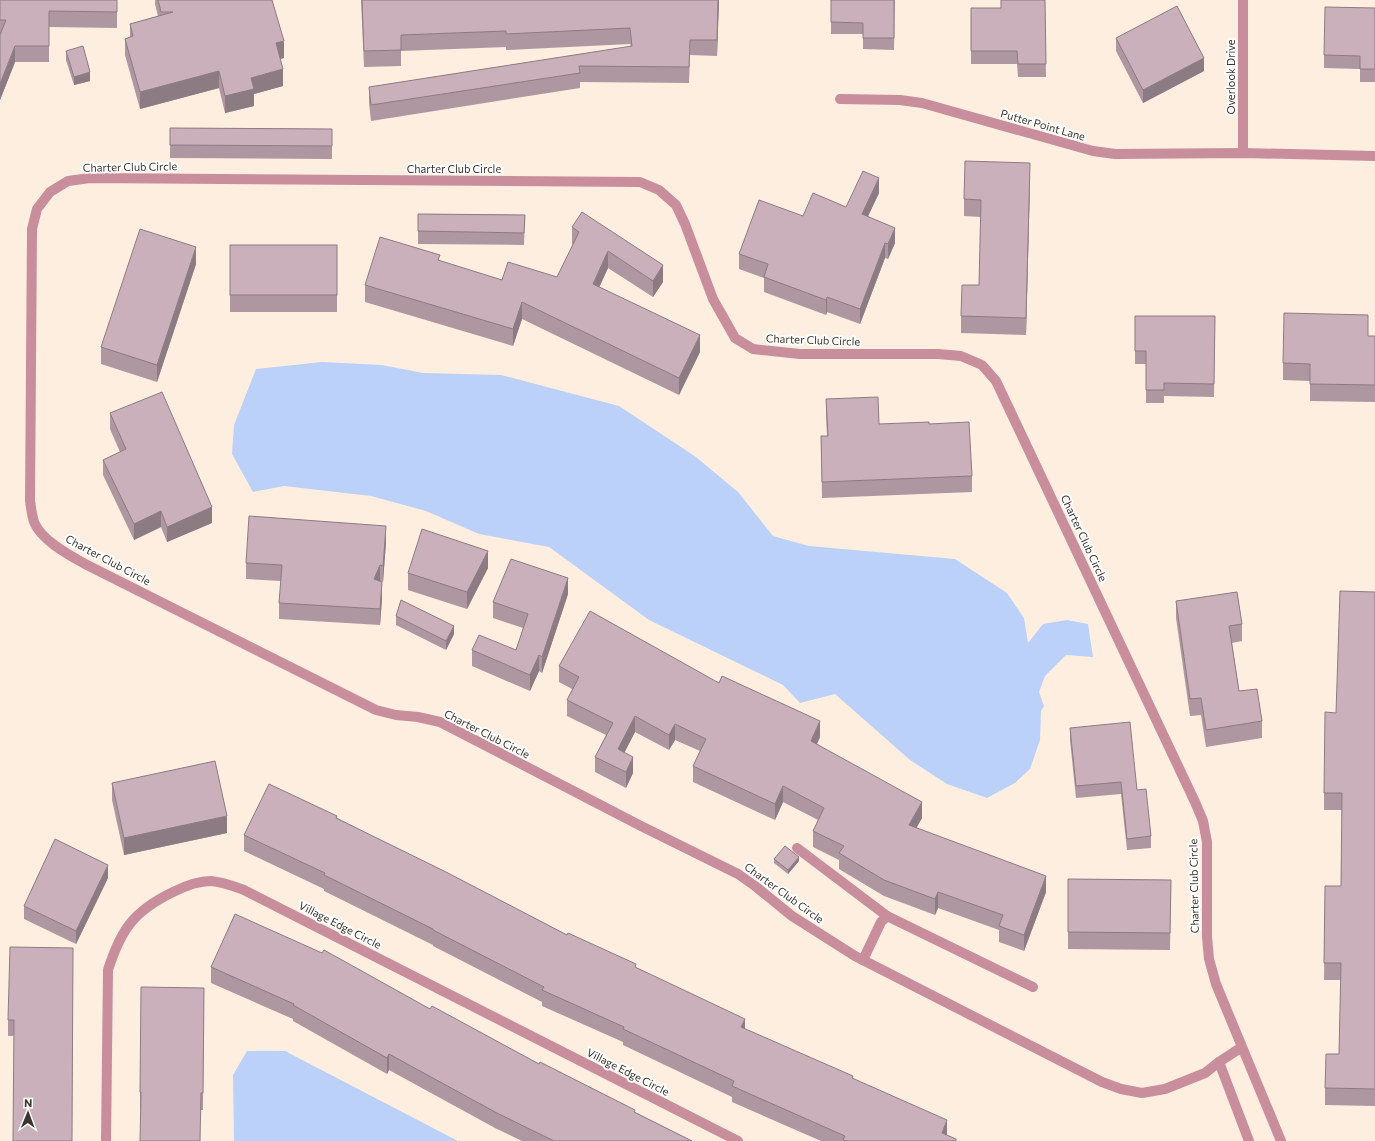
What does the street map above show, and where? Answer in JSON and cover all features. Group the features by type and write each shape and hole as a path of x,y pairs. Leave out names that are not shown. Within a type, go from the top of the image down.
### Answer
{"street":[{"name":"Overlook Drive","path":"1243,0 1243,153"},
{"name":"Putter Point Lane","path":"840,99 900,100 922,103 1093,151 1115,154 1243,153 1375,156"},
{"name":"Charter Club Circle","path":"1242,1047 1205,1073 1165,1089 1142,1093 1121,1089 1102,1082 863,960 799,920 738,874 641,826 440,722 418,717 396,716 376,710 85,564 48,540 35,524 30,501 32,229 37,209 50,192 68,181 90,178 640,182 659,190 676,205 685,224 713,299 735,338 753,349 800,354 938,354 962,356 982,365 996,381 1203,821 1207,842 1207,937 1209,959 1216,984 1281,1141"},
{"path":"797,848 887,916 1033,987"},
{"name":"Village Edge Circle","path":"106,1141 108,970 114,949 123,932 137,915 154,901 195,883 211,881 244,890 738,1141"},
{"path":"863,960 881,922 887,916"},
{"path":"1219,1062 1249,1141"}],"water":[{"path":"322,362 382,365 423,373 501,375 619,406 696,457 738,492 773,536 809,546 955,559 1007,593 1024,618 1028,643 1043,624 1067,620 1088,624 1093,657 1066,655 1045,676 1039,692 1044,706 1041,711 1040,740 1030,769 1015,783 987,798 947,784 910,760 835,694 800,703 783,685 649,620 549,547 479,534 426,511 371,496 284,486 253,492 232,454 234,425 256,369"},
{"path":"247,1051 285,1051 458,1141 234,1141 233,1075"}],"building":[{"path":"0,0 117,0 117,12 49,11 49,46 15,46 0,84 0,35 6,20 0,20"},
{"path":"158,0 272,0 284,41 276,43 283,69 251,78 254,89 225,96 219,71 140,92 125,39 133,36 130,24 173,12 161,12"},
{"path":"362,0 718,0 717,40 690,40 689,67 579,66 580,73 371,105 369,87 632,46 630,28 506,34 506,31 401,35 401,50 364,51"},
{"path":"831,0 894,0 894,38 863,38 863,23 831,22"},
{"path":"1001,0 1045,0 1046,64 1018,64 1017,51 971,51 971,8 1001,8"},
{"path":"1177,6 1204,58 1143,90 1116,38"},
{"path":"1325,7 1375,8 1375,69 1360,69 1360,56 1324,55"},
{"path":"83,46 90,72 74,77 66,51"},
{"path":"170,128 332,129 332,146 170,145"},
{"path":"965,161 1030,163 1026,318 961,316 962,285 979,285 981,200 964,199"},
{"path":"863,171 879,178 862,214 895,228 888,244 885,243 860,309 827,297 826,300 764,277 768,264 739,254 759,200 803,216 813,193 846,207"},
{"path":"582,212 663,265 653,281 608,251 593,284 700,335 679,378 522,302 513,329 365,285 380,237 440,255 438,260 502,280 508,262 557,277 579,232 572,227"},
{"path":"418,214 525,215 524,233 418,231"},
{"path":"140,229 196,247 157,365 101,347"},
{"path":"230,245 337,245 337,295 230,295"},
{"path":"1284,313 1368,315 1368,336 1375,336 1375,385 1310,384 1310,364 1283,363"},
{"path":"1135,316 1215,316 1214,384 1164,383 1164,390 1146,390 1146,351 1135,351"},
{"path":"162,392 212,507 167,527 161,511 134,524 103,460 126,449 110,413"},
{"path":"878,397 879,424 969,422 972,476 822,482 821,436 828,436 826,399"},
{"path":"249,516 386,526 383,566 380,565 374,579 382,582 380,609 279,603 282,565 246,563"},
{"path":"422,529 488,551 467,592 408,573"},
{"path":"511,559 568,578 542,657 539,655 530,675 472,650 479,635 516,650 528,614 493,602"},
{"path":"1340,591 1375,592 1375,1089 1325,1088 1326,1054 1339,1054 1341,963 1324,963 1325,886 1341,886 1342,793 1324,793 1325,712 1336,713"},
{"path":"1237,592 1242,624 1229,626 1239,691 1257,689 1262,721 1206,730 1201,698 1190,699 1176,601"},
{"path":"401,600 454,626 446,641 396,616"},
{"path":"590,611 719,683 722,676 820,721 811,741 922,802 909,825 1046,876 1024,935 999,926 1003,915 938,892 935,899 884,880 839,853 844,846 813,831 824,808 783,786 775,804 693,766 706,739 675,724 669,735 635,716 618,749 633,757 626,772 595,757 613,723 567,700 579,677 559,666"},
{"path":"1130,722 1137,790 1146,789 1151,836 1127,839 1121,782 1076,786 1070,728"},
{"path":"215,761 227,816 124,838 112,783"},
{"path":"269,784 337,816 336,818 446,872 567,935 568,933 636,964 635,967 745,1019 741,1027 853,1076 852,1078 947,1120 942,1133 956,1139 956,1141 843,1140 845,1136 732,1086 734,1081 623,1029 624,1027 542,990 544,987 433,929 324,875 325,873 244,835"},
{"path":"55,839 108,865 76,931 24,906"},
{"path":"785,846 799,857 788,870 774,859"},
{"path":"1068,879 1171,880 1170,933 1068,932"},
{"path":"235,914 322,953 324,950 430,1009 432,1006 539,1064 540,1062 635,1110 634,1112 692,1141 554,1141 495,1112 389,1054 387,1058 293,1005 294,1004 211,967"},
{"path":"10,947 73,948 72,1141 13,1141 14,1020 8,1020"},
{"path":"141,987 204,988 203,1093 201,1093 200,1141 140,1141"}]}
